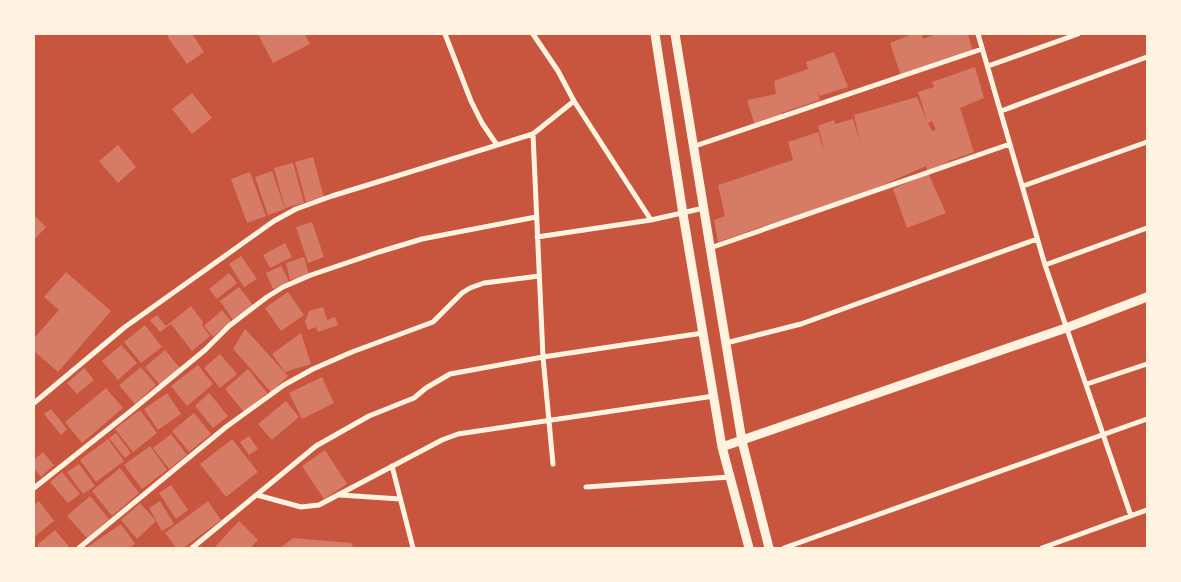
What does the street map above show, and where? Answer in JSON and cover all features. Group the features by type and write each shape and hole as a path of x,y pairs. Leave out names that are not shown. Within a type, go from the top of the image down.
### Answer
{"street":[{"path":"445,34 482,123 497,145"},
{"path":"533,34 558,71 574,102 651,220"},
{"path":"655,34 722,447 749,548"},
{"path":"675,34 692,147 704,208 742,441 769,548"},
{"path":"978,34 1045,265 1131,516"},
{"path":"988,66 1078,34"},
{"path":"692,147 982,49"},
{"path":"1001,111 1147,57"},
{"path":"34,403 125,328 274,221 296,209 332,196 533,134 574,102"},
{"path":"533,134 543,358 553,464"},
{"path":"1023,186 1147,142"},
{"path":"710,248 1010,144"},
{"path":"537,237 651,220 704,208"},
{"path":"34,488 205,350 229,326 267,297 284,287 345,263 422,239 536,217"},
{"path":"1045,265 1147,228"},
{"path":"726,343 801,324 1037,239"},
{"path":"79,548 226,426 284,385 313,369 352,352 433,322 462,293 470,288 484,283 539,276"},
{"path":"722,447 1066,328 1147,297"},
{"path":"192,548 316,446 369,416 414,398 450,374 703,333"},
{"path":"1087,384 1147,364"},
{"path":"257,495 301,507 319,505 442,440 458,434 714,396"},
{"path":"784,548 1147,419"},
{"path":"392,466 413,548"},
{"path":"586,487 730,477"},
{"path":"338,495 400,499"},
{"path":"1042,548 1147,510"}],"building":[{"path":"170,34 192,34 204,52 187,64 167,36"},
{"path":"258,34 305,34 310,44 273,63"},
{"path":"912,34 922,34 923,39 936,34 968,34 973,53 901,76 890,43"},
{"path":"834,52 848,87 820,96 817,90 820,100 781,113 782,116 755,126 747,100 776,94 774,81 808,69 806,62"},
{"path":"975,67 984,98 960,108 974,152 949,161 928,173 926,166 847,201 718,242 714,220 725,216 718,185 793,160 788,142 818,132 826,157 818,126 834,120 835,124 853,119 860,142 854,115 917,97 928,123 918,92 934,87 932,82","holes":["932,121 936,130 932,131 928,123"]},
{"path":"192,93 212,118 192,134 172,109"},
{"path":"118,145 136,167 118,183 99,161"},
{"path":"313,157 324,197 306,202 295,162"},
{"path":"293,163 304,203 285,208 274,168"},
{"path":"272,171 285,209 268,215 255,177"},
{"path":"250,172 266,216 247,223 231,179"},
{"path":"928,173 946,213 907,228 893,189"},
{"path":"34,215 46,227 34,240"},
{"path":"312,222 324,257 308,263 296,227"},
{"path":"285,243 292,257 270,268 263,255"},
{"path":"241,256 257,279 244,287 229,264"},
{"path":"304,257 309,275 290,280 286,263"},
{"path":"281,266 289,281 273,289 266,273"},
{"path":"66,272 111,311 58,372 34,351 34,338 59,310 44,297"},
{"path":"229,273 237,283 217,299 209,289"},
{"path":"239,287 253,305 233,320 220,301"},
{"path":"288,292 304,315 281,331 265,308"},
{"path":"191,306 203,322 202,325 210,336 192,351 171,324 160,332 150,320 157,315 166,326"},
{"path":"323,307 327,320 335,317 338,325 318,332 316,327 308,330 305,322 309,311"},
{"path":"222,310 231,321 213,337 204,326"},
{"path":"145,325 162,347 141,363 124,342"},
{"path":"245,329 288,376 271,392 233,349"},
{"path":"301,333 311,364 285,372 272,354"},
{"path":"121,345 137,363 118,380 102,361"},
{"path":"165,350 180,368 160,385 145,367"},
{"path":"220,354 237,374 220,388 204,368"},
{"path":"198,365 213,384 187,406 171,386"},
{"path":"141,367 156,385 135,404 119,385"},
{"path":"84,368 94,380 77,394 67,383"},
{"path":"248,369 267,393 244,412 225,389"},
{"path":"322,377 334,403 302,419 289,393"},
{"path":"106,388 123,408 82,443 65,422"},
{"path":"167,393 181,414 158,430 144,409"},
{"path":"209,393 228,416 213,428 195,406"},
{"path":"286,401 299,417 272,440 258,424"},
{"path":"51,409 67,429 61,435 44,414"},
{"path":"140,410 157,433 133,452 115,429"},
{"path":"194,413 211,434 189,452 172,431"},
{"path":"116,433 131,453 125,458 109,438"},
{"path":"171,434 187,455 169,469 153,448"},
{"path":"249,436 258,449 249,455 240,442"},
{"path":"108,439 124,461 96,482 80,460"},
{"path":"232,439 258,472 226,497 200,464"},
{"path":"150,446 167,470 142,489 124,465"},
{"path":"325,450 347,484 324,499 302,466"},
{"path":"43,452 54,465 41,477 34,468 34,460"},
{"path":"79,464 95,486 83,494 67,472"},
{"path":"120,468 139,493 112,516 92,491"},
{"path":"62,472 80,494 68,503 50,482"},
{"path":"171,485 188,510 176,519 159,493"},
{"path":"90,496 109,519 87,538 67,516"},
{"path":"39,501 54,521 34,537 34,505"},
{"path":"160,501 174,524 162,531 149,508"},
{"path":"208,501 221,520 183,548 176,548 165,533"},
{"path":"140,503 156,521 137,539 121,520"},
{"path":"239,521 258,540 250,548 214,548"},
{"path":"121,524 135,544 129,548 86,548"},
{"path":"55,530 70,548 39,548 37,545"},
{"path":"293,538 351,543 354,548 280,548"}]}
